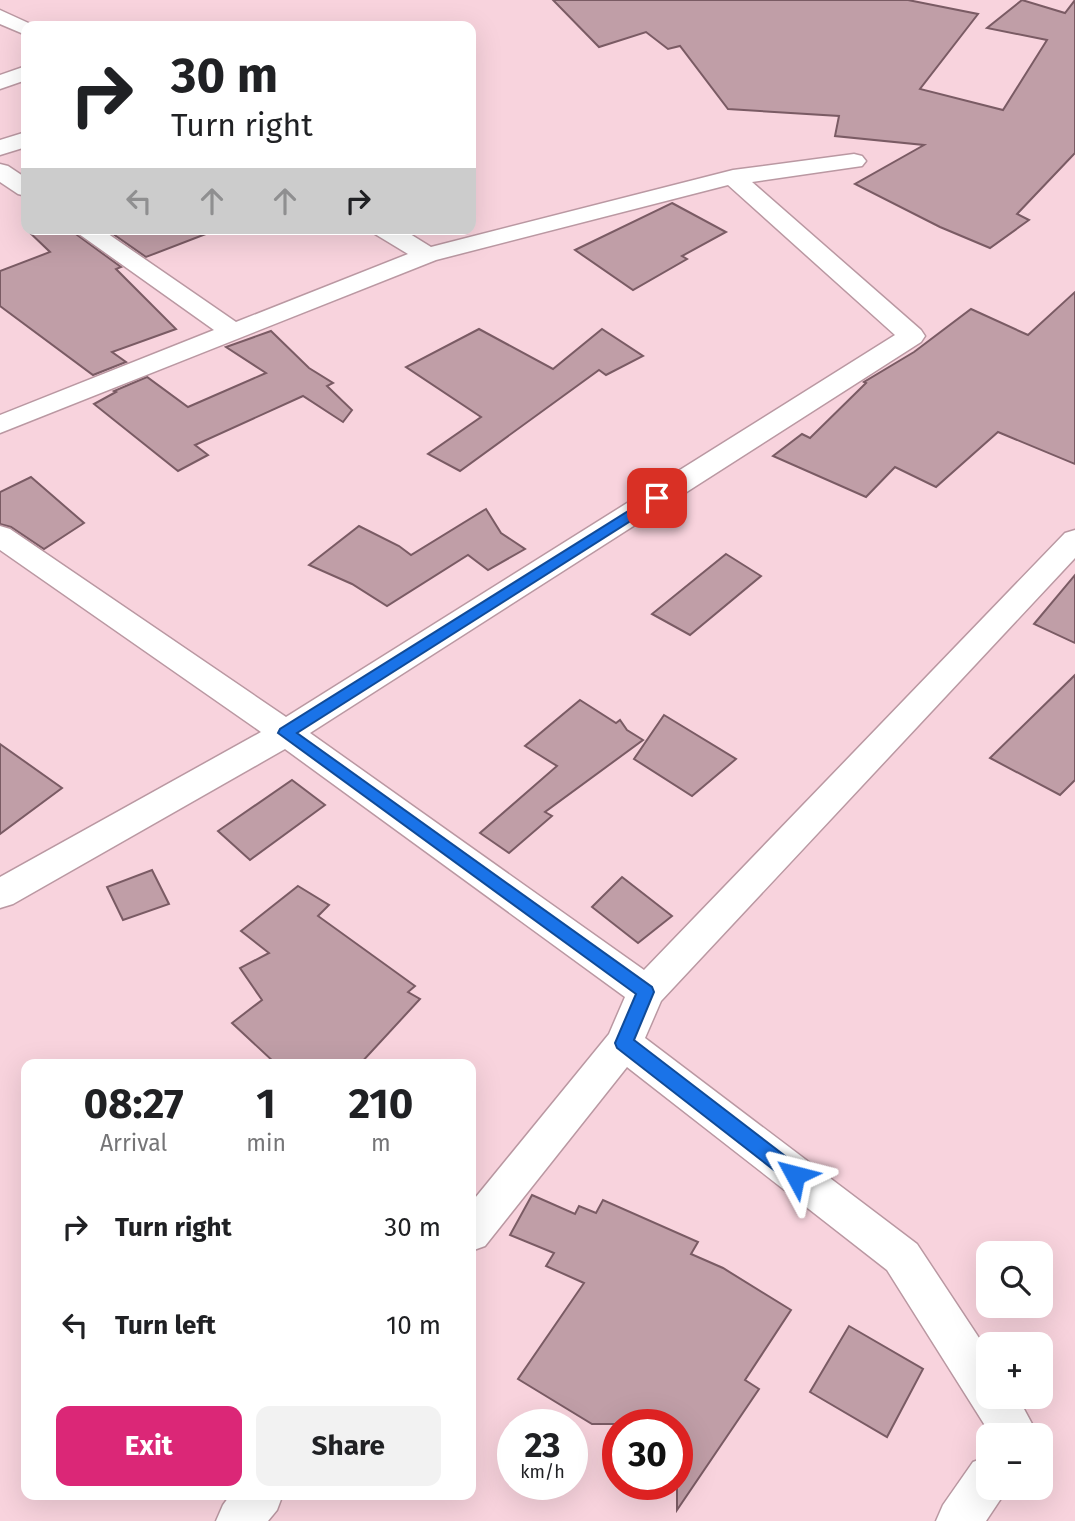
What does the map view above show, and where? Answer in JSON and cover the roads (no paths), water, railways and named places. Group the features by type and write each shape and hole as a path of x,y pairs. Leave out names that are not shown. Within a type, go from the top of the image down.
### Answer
{"street":[{"path":"0,16 21,26"},
{"path":"0,82 21,75"},
{"path":"0,148 21,141"},
{"path":"0,425 427,256 733,177 854,161"},
{"path":"0,171 21,186"},
{"path":"0,894 286,733 912,336 733,177"},
{"path":"93,235 234,332"},
{"path":"394,235 427,256"},
{"path":"0,536 286,733 646,992"},
{"path":"476,1227 624,1043 646,992 1075,540"},
{"path":"624,1043 902,1257 976,1372"},
{"path":"959,1521 976,1497"},
{"path":"239,1521 256,1500"}]}
